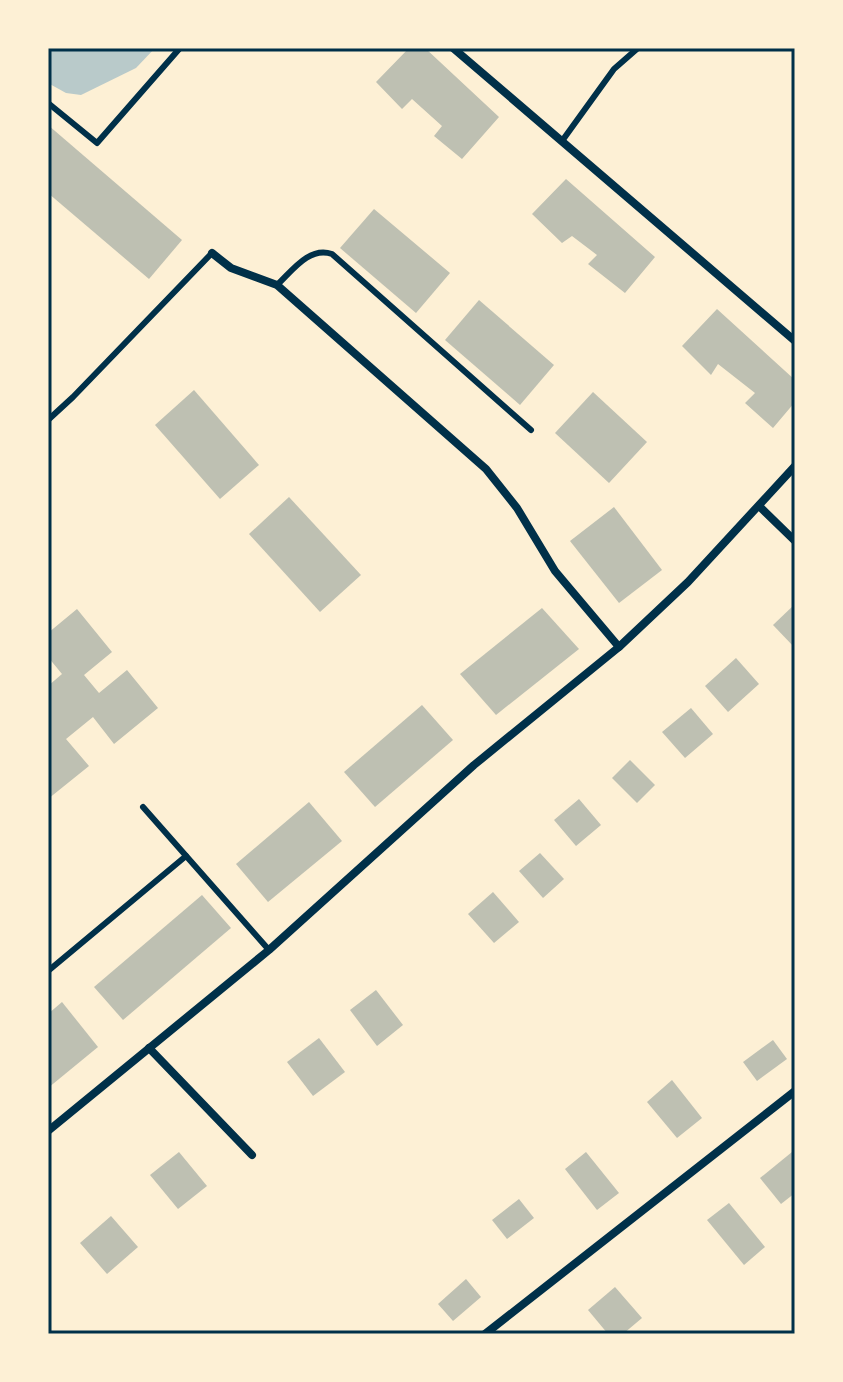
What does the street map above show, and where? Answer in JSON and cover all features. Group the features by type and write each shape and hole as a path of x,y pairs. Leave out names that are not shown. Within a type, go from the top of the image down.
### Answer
{"street":[{"path":"453,48 795,341"},
{"path":"212,253 231,268 277,285 486,469 510,498 555,571 619,647"},
{"path":"48,1131 269,950 474,765 619,647 688,582 795,466"},
{"path":"759,506 795,541"},
{"path":"149,1048 252,1155"},
{"path":"485,1334 795,1091"}],"lane":[{"path":"48,103 97,143 180,48"},
{"path":"562,141 614,69 638,48"},
{"path":"277,285 308,256 322,250 332,254 531,430"},
{"path":"48,420 212,253"},
{"path":"143,807 269,950"},
{"path":"48,971 186,856"}],"shaded area":[{"path":"48,48 155,48 136,68 81,95 66,93 48,83"}],"building":[{"path":"409,48 425,48 499,117 462,159 434,136 442,126 412,99 402,109 376,82"},
{"path":"48,125 182,240 149,279 48,193"},
{"path":"566,179 655,257 625,293 588,264 597,255 572,236 562,243 532,214"},
{"path":"374,209 450,273 416,313 340,248"},
{"path":"479,300 554,365 520,405 445,340"},
{"path":"717,309 795,380 795,402 773,428 745,403 755,393 718,364 711,375 682,346"},
{"path":"194,390 259,465 220,499 155,425"},
{"path":"593,392 647,442 609,483 555,433"},
{"path":"289,497 361,575 320,612 249,534"},
{"path":"614,507 662,570 619,603 570,541"},
{"path":"795,604 795,648 773,625"},
{"path":"542,608 579,649 496,715 460,674"},
{"path":"77,609 112,652 84,675 99,693 127,670 158,708 114,744 93,717 66,739 89,766 48,799 48,740 51,738 48,734 48,686 62,674 48,657 48,633"},
{"path":"736,658 759,684 728,712 705,686"},
{"path":"422,705 453,740 375,807 344,772"},
{"path":"691,708 713,734 685,758 662,732"},
{"path":"630,760 655,785 637,803 612,778"},
{"path":"579,799 601,825 576,846 554,820"},
{"path":"309,802 342,841 268,902 236,864"},
{"path":"540,853 564,879 543,898 519,871"},
{"path":"493,892 519,922 494,943 468,914"},
{"path":"202,895 231,928 123,1020 94,987"},
{"path":"376,990 403,1025 377,1046 350,1010"},
{"path":"62,1002 98,1047 48,1088 48,1014"},
{"path":"319,1038 345,1072 313,1096 287,1062"},
{"path":"773,1040 787,1059 757,1081 743,1062"},
{"path":"672,1080 702,1118 677,1138 647,1102"},
{"path":"179,1152 207,1186 178,1209 150,1175"},
{"path":"586,1152 619,1193 597,1210 565,1169"},
{"path":"792,1152 795,1156 795,1193 781,1204 760,1178"},
{"path":"519,1199 534,1218 507,1239 492,1220"},
{"path":"729,1203 765,1247 744,1265 707,1220"},
{"path":"111,1216 138,1247 107,1274 80,1243"},
{"path":"466,1279 481,1297 453,1321 438,1304"},
{"path":"615,1287 642,1318 623,1334 608,1334 588,1310"}]}
